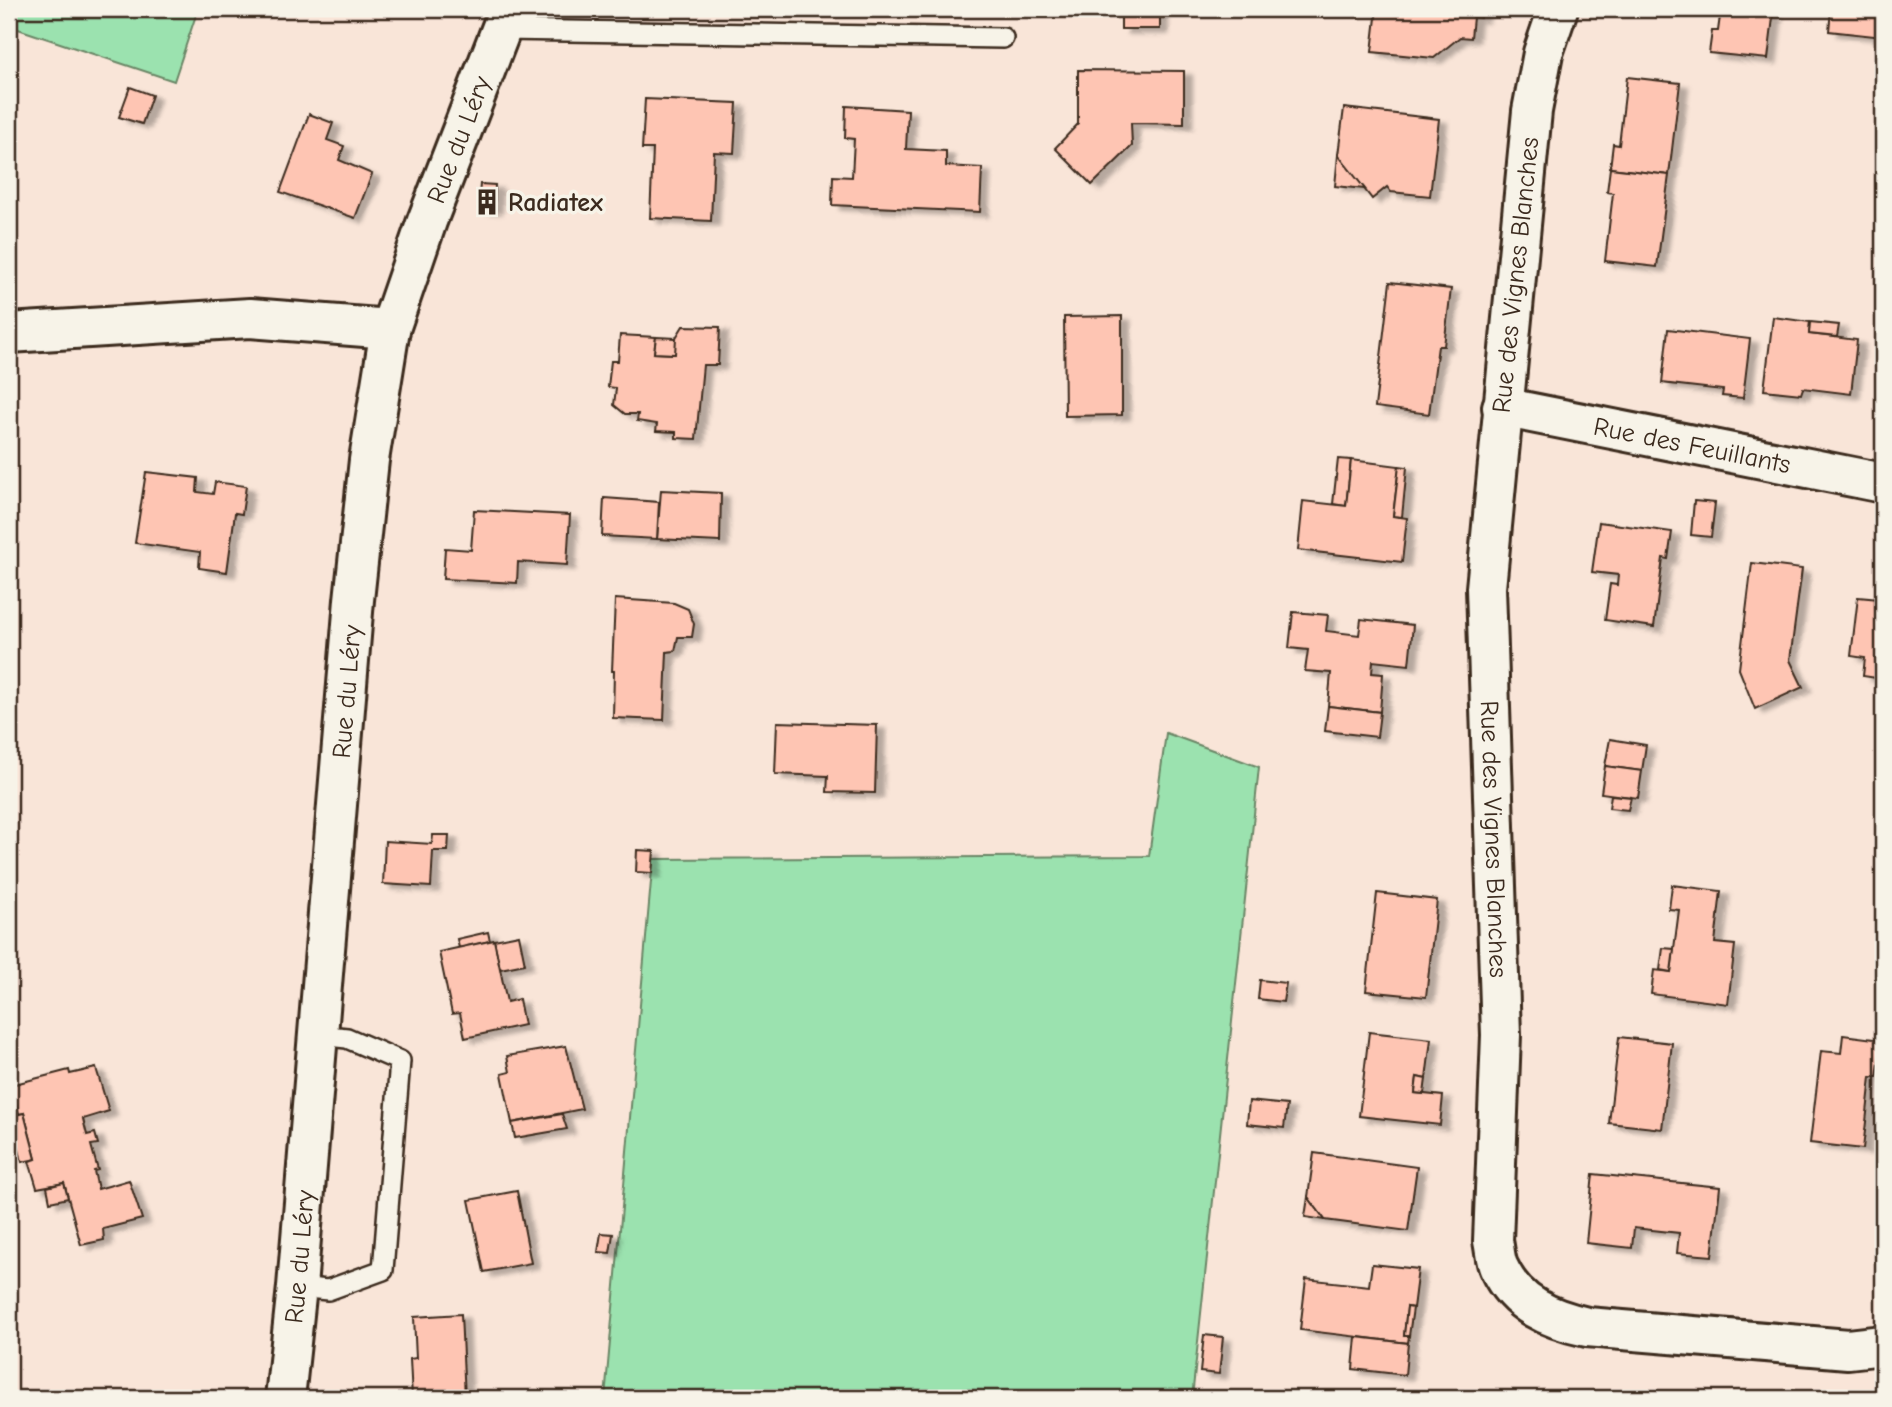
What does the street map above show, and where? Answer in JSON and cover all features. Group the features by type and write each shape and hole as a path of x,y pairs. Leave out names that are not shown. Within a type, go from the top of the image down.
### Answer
{"street":[{"name":"Rue des Vignes Blanches","path":"1558,9 1543,52 1532,111 1486,589 1501,1035 1493,1241 1498,1268 1532,1308 1558,1321 1587,1327 1848,1349 1883,1345"},
{"name":"Rue du Léry","path":"285,1398 297,1287 354,600 369,460 390,329 427,221 506,19"},
{"path":"9,333 250,318 390,329"},
{"name":"Rue des Feuillants","path":"1502,407 1883,483"}],"lane":[{"path":"506,19 1003,38"},
{"path":"297,1287 328,1290 383,1270 400,1061 347,1038 318,1035"}],"green space":[{"path":"9,9 198,9 174,81 9,26"},
{"path":"1166,733 1259,767 1192,1398 605,1398 653,859 1149,856"}],"building":[{"path":"1121,9 1160,9 1160,29 1121,29"},
{"path":"1377,9 1482,9 1481,18 1473,17 1471,38 1460,37 1434,58 1372,52"},
{"path":"1721,9 1774,9 1768,59 1709,53 1712,31 1718,31"},
{"path":"1831,9 1883,9 1883,37 1829,31"},
{"path":"1078,70 1184,71 1184,124 1131,123 1132,146 1092,185 1055,148 1078,124"},
{"path":"1627,77 1680,83 1669,175 1610,168 1613,144 1619,145"},
{"path":"130,87 152,95 142,124 119,117"},
{"path":"645,99 737,103 734,153 714,152 711,221 650,218 653,149 642,149"},
{"path":"846,106 908,110 906,149 946,151 946,166 982,168 980,212 832,205 833,176 852,177 854,139 845,138"},
{"path":"1344,108 1439,119 1430,196 1391,192 1387,187 1372,199 1338,155"},
{"path":"309,114 333,123 327,140 344,146 339,160 372,174 355,218 280,192"},
{"path":"1338,155 1365,189 1335,186"},
{"path":"1610,168 1669,175 1657,267 1605,261 1613,193 1607,192"},
{"name":"Radiatex","path":"480,184 495,185 494,209 478,208"},
{"path":"1390,282 1451,289 1444,346 1438,346 1429,414 1375,407"},
{"path":"1122,316 1122,415 1065,416 1064,317"},
{"path":"1773,317 1810,322 1809,334 1857,340 1851,394 1803,388 1801,394 1764,390"},
{"path":"1810,322 1839,325 1837,337 1809,334"},
{"path":"683,326 720,327 718,365 703,365 696,439 676,438 676,432 656,431 657,424 637,421 638,414 625,414 614,405 616,388 608,387 611,361 618,361 620,335 656,337 654,353 675,354 675,339"},
{"path":"1668,329 1750,339 1743,398 1722,396 1723,390 1662,383"},
{"path":"656,337 676,338 675,354 654,353"},
{"path":"1338,459 1351,460 1346,506 1333,504"},
{"path":"1351,460 1399,466 1393,516 1407,518 1402,562 1298,550 1303,501 1346,506"},
{"path":"1399,466 1407,467 1402,517 1393,516"},
{"path":"146,472 198,478 197,492 213,494 215,482 246,486 242,514 235,513 227,572 199,568 200,552 135,543"},
{"path":"661,490 721,493 720,542 657,539"},
{"path":"604,498 659,502 657,539 602,536"},
{"path":"1694,501 1715,503 1711,537 1691,535"},
{"path":"474,510 570,515 567,565 518,562 517,583 443,579 445,548 471,550"},
{"path":"1599,522 1672,532 1668,559 1663,558 1654,627 1605,620 1610,584 1617,585 1618,575 1592,572"},
{"path":"1752,563 1802,569 1790,660 1803,687 1755,709 1739,669"},
{"path":"1858,597 1879,599 1879,605 1883,605 1883,679 1863,676 1865,658 1851,656"},
{"path":"615,599 674,603 688,609 694,624 692,637 678,637 675,651 667,652 664,720 613,718"},
{"path":"1293,612 1328,615 1326,631 1359,635 1361,619 1413,625 1409,665 1373,661 1372,673 1383,674 1380,712 1328,706 1331,673 1305,671 1308,650 1289,648"},
{"path":"1328,706 1380,712 1377,737 1325,731"},
{"path":"777,722 877,725 875,793 827,792 828,776 775,774"},
{"path":"1610,739 1646,745 1642,771 1605,766"},
{"path":"1605,766 1642,771 1638,798 1601,793"},
{"path":"1611,795 1631,797 1628,810 1609,808"},
{"path":"433,835 449,835 448,851 433,851 431,887 383,884 385,841 432,844"},
{"path":"637,850 654,851 652,873 636,872"},
{"path":"1672,885 1721,891 1715,943 1735,945 1728,1004 1651,994 1654,970 1671,972 1679,910 1669,909"},
{"path":"1377,893 1437,900 1426,997 1366,991"},
{"path":"488,932 490,941 459,948 457,939"},
{"path":"519,935 525,964 500,969 494,940"},
{"path":"494,940 507,1002 519,999 524,1025 465,1038 460,1013 452,1014 439,952"},
{"path":"1663,948 1674,949 1671,972 1660,970"},
{"path":"1260,980 1286,983 1283,1002 1258,999"},
{"path":"1369,1032 1431,1039 1426,1079 1417,1077 1415,1093 1443,1096 1440,1125 1359,1116"},
{"path":"1843,1035 1882,1040 1877,1077 1871,1077 1863,1149 1810,1143 1821,1051 1841,1053"},
{"path":"1619,1037 1672,1043 1662,1129 1609,1123"},
{"path":"566,1046 582,1109 512,1123 502,1074 510,1072 507,1056"},
{"path":"96,1068 109,1111 83,1119 87,1135 95,1133 98,1144 91,1145 98,1170 94,1171 98,1189 129,1180 142,1219 103,1229 104,1240 81,1245 64,1183 37,1188 29,1161 36,1159 24,1113 19,1114 11,1085 69,1070 70,1074"},
{"path":"1417,1077 1426,1079 1424,1094 1415,1093"},
{"path":"1249,1101 1287,1105 1284,1128 1247,1124"},
{"path":"24,1113 36,1159 22,1162 11,1116"},
{"path":"562,1114 567,1129 515,1138 512,1123"},
{"path":"1314,1153 1417,1167 1408,1231 1325,1220 1308,1197"},
{"path":"1593,1174 1720,1187 1712,1256 1677,1253 1679,1233 1634,1228 1632,1248 1586,1243"},
{"path":"64,1183 68,1198 50,1202 47,1187"},
{"path":"517,1191 531,1263 484,1272 469,1200"},
{"path":"1308,1197 1325,1220 1305,1217"},
{"path":"601,1233 613,1234 610,1253 598,1252"},
{"path":"1372,1264 1418,1269 1413,1308 1407,1307 1404,1336 1409,1336 1408,1343 1300,1330 1306,1279 1369,1286"},
{"path":"1407,1307 1413,1308 1409,1336 1404,1336"},
{"path":"461,1314 465,1398 412,1398 410,1359 416,1358 414,1317"},
{"path":"1204,1335 1223,1337 1219,1374 1200,1372"},
{"path":"1356,1337 1408,1343 1405,1375 1353,1369"}],"place":[{"name":"Radiatex","path":"487,202"}]}
